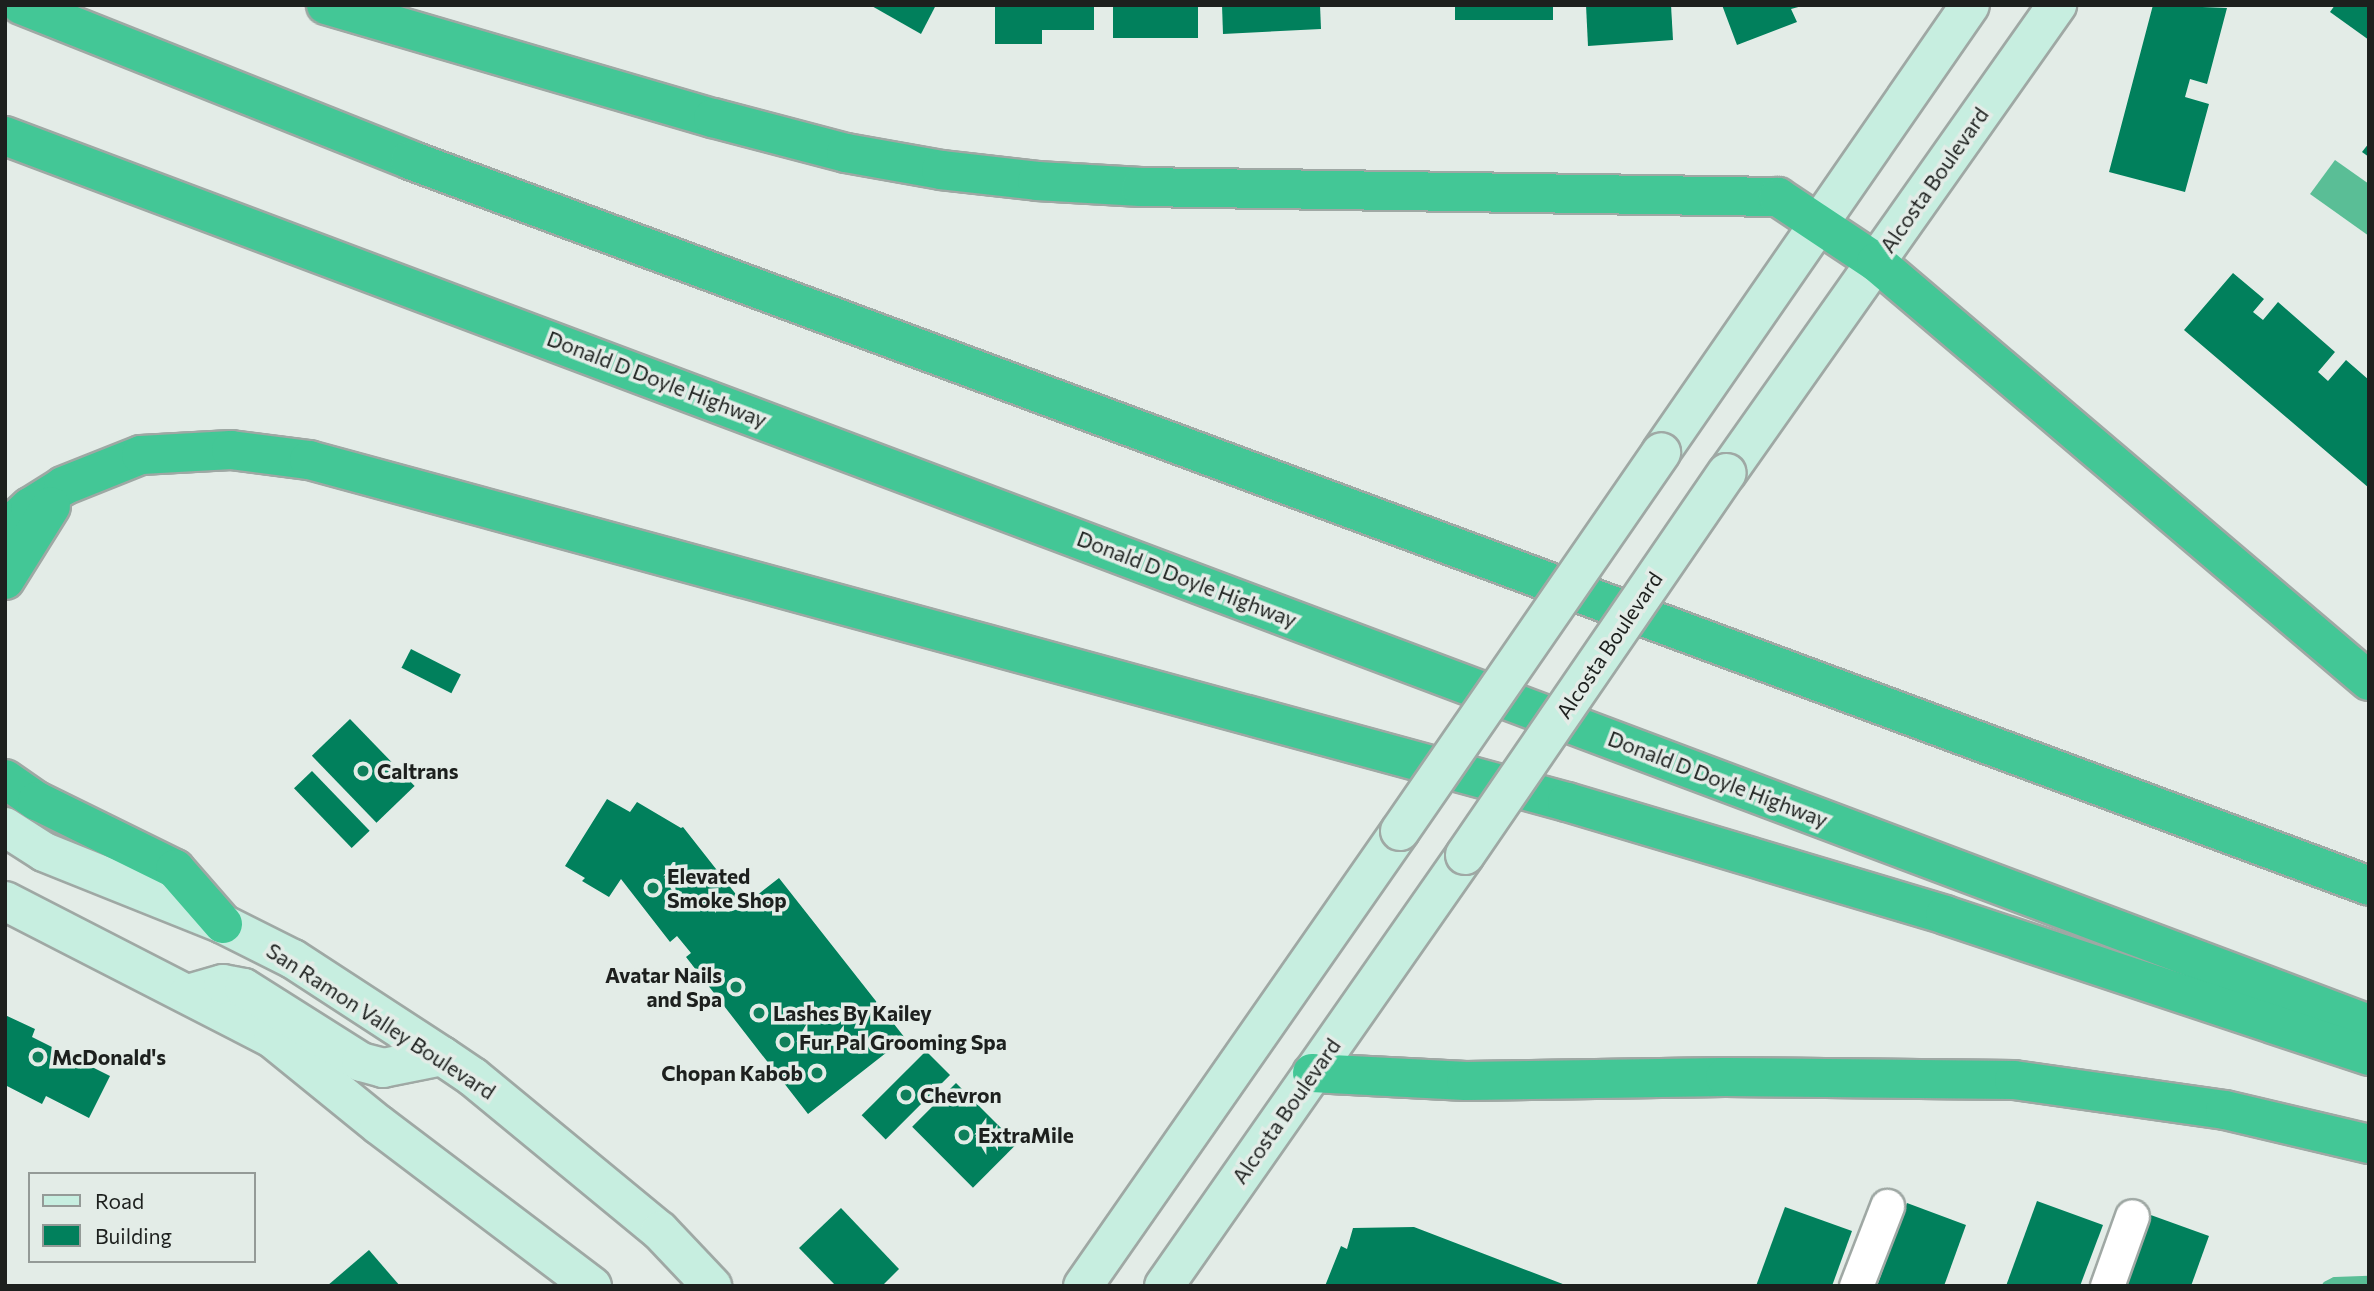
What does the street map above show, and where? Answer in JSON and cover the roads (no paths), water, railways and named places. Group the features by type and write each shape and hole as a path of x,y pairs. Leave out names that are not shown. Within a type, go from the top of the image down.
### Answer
{"highway":[{"path":"21,5 410,160 2369,886"},
{"path":"326,5 713,118 846,153 941,170 1141,187 1778,197 1876,262 2369,681"},
{"name":"Donald D Doyle Highway","path":"5,136 2369,1024"},
{"path":"5,530 30,507 63,486 141,454 231,450 309,460 1567,802 1945,915 2369,1056"},
{"path":"5,580 63,486"},
{"path":"5,779 37,801 175,869 223,924"},
{"path":"1312,1073 1466,1081 1725,1077 2014,1080 2225,1110 2369,1144"}],"main road":[{"path":"1083,1286 1970,5"},
{"name":"Alcosta Boulevard","path":"1164,1286 1727,473 2057,5"},
{"name":"San Ramon Valley Boulevard","path":"5,827 44,852 223,924 293,960 442,1056 473,1077 660,1231 712,1286"},
{"path":"5,901 272,1039 379,1125 592,1286"},
{"path":"188,994 223,984 244,988 361,1062 383,1068 442,1056"}],"street":[{"path":"1856,1286 1887,1206"},
{"path":"2107,1286 2132,1216"}],"waterway":[{"path":"2327,1286 2335,1282 2369,1281"}],"place":[{"name":"Caltrans","path":"363,771"},
{"name":"Elevated Smoke Shop","path":"653,888"},
{"name":"Avatar Nails and Spa","path":"736,987"},
{"name":"Lashes By Kailey","path":"759,1013"},
{"name":"Fur Pal Grooming Spa","path":"785,1042"},
{"name":"McDonald's","path":"38,1057"},
{"name":"Chopan Kabob","path":"817,1073"},
{"name":"Chevron","path":"906,1095"},
{"name":"ExtraMile","path":"964,1135"}]}
